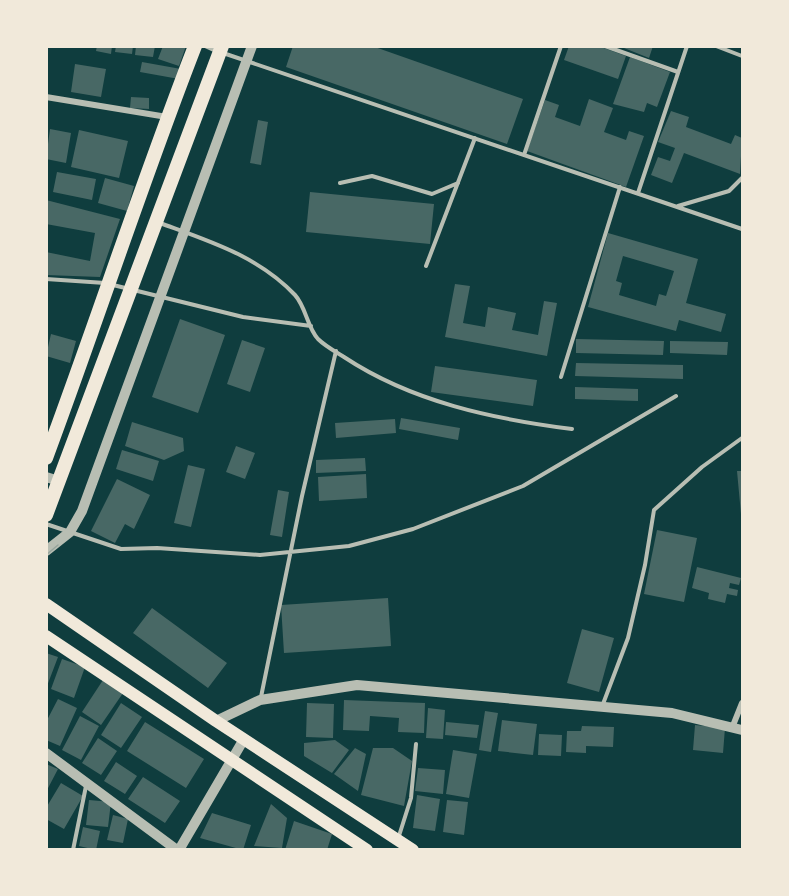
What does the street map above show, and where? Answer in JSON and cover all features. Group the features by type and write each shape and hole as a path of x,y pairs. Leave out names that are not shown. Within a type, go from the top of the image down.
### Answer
{"main road":[{"path":"46,458 110,285 167,117 195,46"},
{"path":"46,515 53,479 133,289 221,49"},
{"path":"46,604 216,721 413,849"},
{"path":"46,636 367,849"}],"street":[{"path":"46,551 70,532 82,511 252,46"},
{"path":"46,97 167,117"},
{"path":"216,721 260,700 357,685 672,713 737,729 742,703"},
{"path":"46,753 178,849 244,739"}],"lane":[{"path":"205,46 221,49 247,61 742,229"},
{"path":"524,155 561,46"},
{"path":"605,46 678,72"},
{"path":"638,193 687,46"},
{"path":"716,46 742,56"},
{"path":"426,266 475,138"},
{"path":"340,183 372,176 432,194 459,183"},
{"path":"676,206 729,191 742,178"},
{"path":"561,377 620,187"},
{"path":"157,222 231,249 271,272 297,297 318,339 364,370 436,401 506,421 572,429"},
{"path":"46,279 133,289 243,317 311,326"},
{"path":"260,700 290,552 336,351"},
{"path":"46,524 121,549 157,548 260,555 349,546 414,529 524,486 625,424 676,396"},
{"path":"601,707 628,638 645,565 654,510 702,467 742,438"},
{"path":"398,839 411,798 416,744"},
{"path":"74,849 87,783"}],"building":[{"path":"97,46 112,46 111,54 96,51"},
{"path":"116,46 133,46 132,54 115,52"},
{"path":"136,46 155,46 153,57 135,55"},
{"path":"163,46 186,46 179,66 158,59"},
{"path":"293,46 372,46 523,99 507,144 286,67"},
{"path":"569,46 598,46 626,56 618,79 564,60"},
{"path":"619,46 653,46 649,58"},
{"path":"630,57 670,72 657,107 647,103 644,112 613,104"},
{"path":"142,62 181,69 179,79 140,72"},
{"path":"75,64 106,69 101,97 71,92"},
{"path":"131,97 149,98 149,109 130,108"},
{"path":"589,99 613,108 604,132 626,140 629,131 644,136 626,187 527,151 545,100 559,105 555,117 580,126"},
{"path":"671,111 689,117 686,127 731,144 735,135 742,138 740,174 684,153 672,183 651,175 658,157 670,161 675,148 658,142"},
{"path":"258,120 268,122 261,165 250,163"},
{"path":"50,129 71,133 66,163 46,159"},
{"path":"79,130 128,141 119,178 71,167"},
{"path":"57,172 96,179 92,200 53,192"},
{"path":"105,178 134,186 127,211 98,203"},
{"path":"310,192 434,204 430,244 306,232"},
{"path":"46,200 120,219 100,277 46,275 46,252 90,261 95,233 46,224"},
{"path":"608,233 698,259 686,303 726,314 721,332 679,320 676,331 588,307","holes":["623,256 674,271 666,296 659,294 656,306 619,295 622,283 616,281"]},
{"path":"455,284 470,286 463,323 485,327 488,307 516,313 512,330 538,335 544,301 557,303 547,356 445,337"},
{"path":"180,319 225,335 198,413 152,397"},
{"path":"51,334 76,341 70,363 46,356"},
{"path":"576,339 664,341 663,355 576,353"},
{"path":"242,340 265,348 250,392 227,384"},
{"path":"670,341 728,342 727,355 670,353"},
{"path":"576,363 683,365 683,379 575,376"},
{"path":"435,366 537,380 533,406 431,392"},
{"path":"575,387 638,389 638,401 575,399"},
{"path":"401,418 460,428 458,440 399,429"},
{"path":"395,419 396,433 336,438 335,423"},
{"path":"132,422 183,438 184,451 164,460 125,446"},
{"path":"236,446 255,453 245,479 226,472"},
{"path":"122,450 159,461 153,481 116,469"},
{"path":"365,458 366,471 316,473 316,460"},
{"path":"188,465 205,469 191,527 174,523"},
{"path":"737,471 742,471 742,514 741,514"},
{"path":"366,474 367,498 319,501 318,477"},
{"path":"117,479 150,495 134,529 125,524 115,543 91,531"},
{"path":"278,490 289,492 282,537 270,535"},
{"path":"657,530 697,538 684,602 644,594"},
{"path":"697,567 741,578 739,585 730,583 729,588 738,590 737,596 727,594 725,603 708,599 709,593 692,588"},
{"path":"388,598 391,646 284,653 281,605"},
{"path":"152,608 227,663 208,688 133,633"},
{"path":"582,629 614,638 599,692 567,683"},
{"path":"46,653 58,657 47,686 46,685"},
{"path":"62,659 85,667 74,698 51,689"},
{"path":"103,680 123,693 101,725 82,712"},
{"path":"58,699 77,708 60,746 46,740 46,722"},
{"path":"344,700 425,703 424,733 398,732 399,718 370,716 369,731 343,730"},
{"path":"121,703 142,717 121,748 101,735"},
{"path":"307,703 334,704 333,738 306,737"},
{"path":"428,708 445,710 443,739 426,738"},
{"path":"485,711 498,713 491,752 479,750"},
{"path":"80,716 99,726 81,760 62,750"},
{"path":"502,720 537,724 533,755 498,751"},
{"path":"145,722 204,759 186,788 127,751"},
{"path":"446,722 479,725 477,738 445,735"},
{"path":"695,725 725,728 723,753 693,750"},
{"path":"582,726 614,727 613,747 586,746 586,753 566,752 567,731 581,731"},
{"path":"539,734 562,735 561,756 538,755"},
{"path":"98,738 117,751 101,775 82,763"},
{"path":"335,740 349,750 332,773 304,756 304,743"},
{"path":"355,748 366,754 358,791 334,774"},
{"path":"373,748 393,748 412,761 404,806 361,795"},
{"path":"453,750 477,754 469,798 446,794"},
{"path":"116,762 137,776 125,794 104,781"},
{"path":"46,764 58,769 46,792"},
{"path":"418,768 445,770 443,794 415,791"},
{"path":"143,777 180,801 165,823 128,799"},
{"path":"61,783 83,796 64,829 46,819 46,808"},
{"path":"417,795 440,799 435,831 413,828"},
{"path":"89,800 111,802 108,827 86,825"},
{"path":"447,800 468,802 464,835 443,832"},
{"path":"271,804 287,818 282,848 254,846"},
{"path":"212,813 251,825 243,850 200,838"},
{"path":"113,815 128,819 123,843 107,840"},
{"path":"294,821 332,834 327,850 285,850"},
{"path":"83,827 100,831 96,850 79,846"}],"tram line":[{"path":"46,555 58,545"}]}
